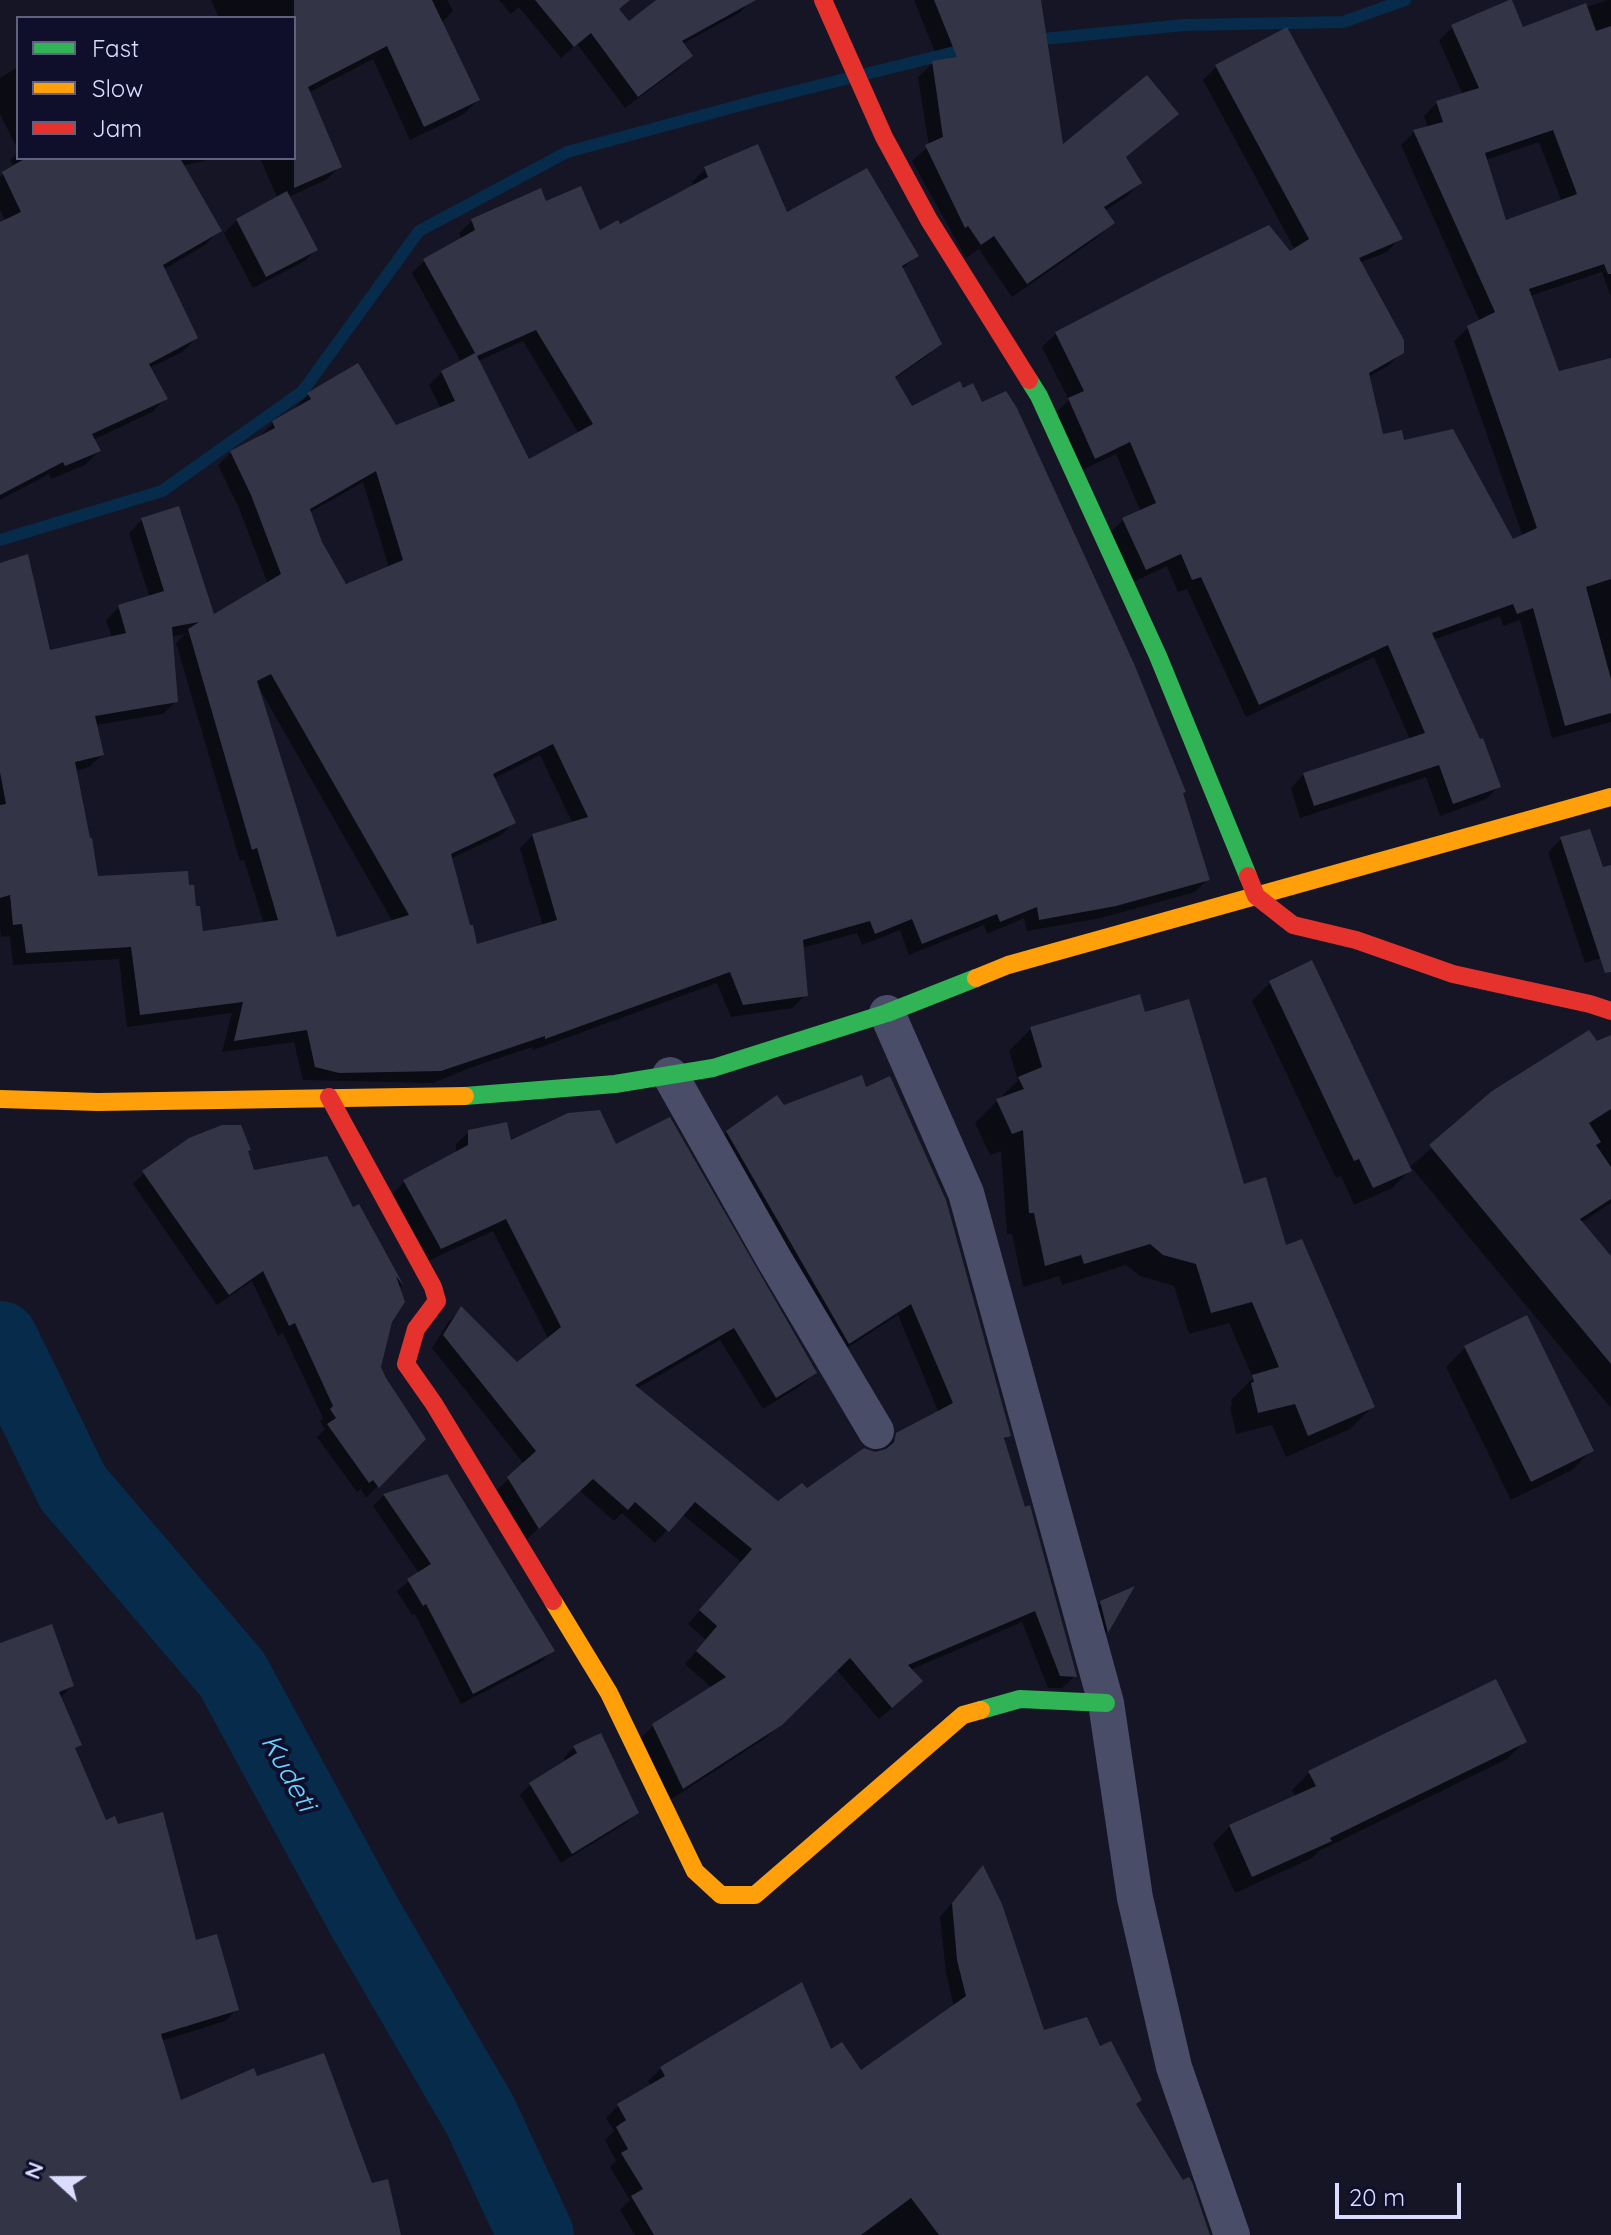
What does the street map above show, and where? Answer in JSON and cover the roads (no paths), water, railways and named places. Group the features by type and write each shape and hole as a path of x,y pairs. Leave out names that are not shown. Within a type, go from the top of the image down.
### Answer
{"street":[{"path":"823,0 884,137 929,220 1039,396 1158,656 1256,896 1293,925 1356,940 1453,974 1611,1011"},
{"path":"0,1099 98,1102 464,1096 615,1084 713,1068 887,1013 1008,965 1611,797"},
{"path":"887,1013 966,1193 1106,1703 1135,1898 1174,2067 1232,2235"},
{"path":"670,1075 876,1431"},
{"path":"329,1097 433,1287 437,1301 416,1329 406,1364 434,1404 609,1693 695,1871 721,1895 755,1895 963,1715 1020,1699 1106,1703"}],"waterway":[{"path":"1033,40 1184,25 1343,22 1405,0"},
{"path":"0,540 162,491 302,392 419,231 567,152 967,49"},
{"name":"Kudeti","path":"0,1339 73,1488 232,1674 364,1916 480,2115 536,2235"}]}
